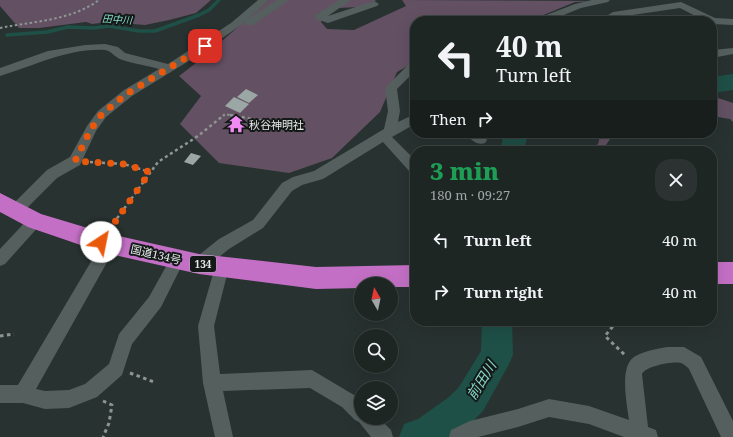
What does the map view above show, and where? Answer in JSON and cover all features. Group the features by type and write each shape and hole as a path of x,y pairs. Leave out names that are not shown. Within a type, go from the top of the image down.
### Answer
{"highway":[{"name":"国道134号","path":"7,206 35,221 105,242 199,264 316,278 410,276"},
{"path":"717,273 733,273"}],"street":[{"path":"7,206 52,174 75,161 91,129 102,114 128,93 235,26 264,0"},
{"path":"223,34 229,36 284,0"},
{"path":"346,0 320,17 328,20 374,4"},
{"path":"553,16 578,6 605,0"},
{"path":"614,16 613,15 681,5 703,16"},
{"path":"717,21 733,22"},
{"path":"0,72 48,55 85,48 105,47 114,49 122,56 146,60 168,68"},
{"path":"717,53 733,51"},
{"path":"387,134 394,111 391,88 410,70"},
{"path":"199,264 224,244 258,224 278,196 287,187 298,180 318,175 410,121"},
{"path":"387,134 410,162"},
{"path":"0,259 35,221"},
{"path":"23,394 105,242"},
{"path":"0,394 23,394 45,400 69,399 91,391 116,369 125,340 155,302 178,260"},
{"path":"222,267 206,326 212,383 224,437"},
{"path":"644,435 633,374 636,366 640,362 667,355 684,355 695,363 731,437"},
{"path":"212,383 312,379 348,401 354,407"},
{"path":"458,437 470,430 518,418 549,408 589,414 644,435"},
{"path":"373,425 384,437"}],"path":[{"path":"0,28 66,16 92,6 99,0"},
{"path":"105,242 158,162 198,136 225,114 264,121"},
{"path":"75,161 124,164 150,172"},
{"path":"613,326 605,336 636,366"},
{"path":"0,336 14,334"},
{"path":"116,369 154,382"},
{"path":"91,391 101,400 112,405 109,423 103,437"}],"shaded area":[{"path":"0,0 211,0 196,13 145,25 110,22 92,24 86,22 39,28 19,28 0,6"},
{"path":"269,0 377,0 359,7 338,8 324,14 321,22 327,29 354,30 406,6 402,0 596,1 575,2 541,16 410,16 410,65 397,72 380,112 332,158 289,173 219,163 180,124 201,96 179,76 200,60"},
{"path":"717,98 733,103 733,122 730,119 717,117"},
{"path":"600,138 611,138 605,146 595,146 598,144"}],"building":[{"path":"246,89 258,95 249,103 237,97"},
{"path":"234,97 249,104 240,113 225,106"},
{"path":"270,120 279,122 277,127 267,125"},
{"path":"191,153 201,156 193,165 184,162"}],"waterway":[{"name":"田中川","path":"7,35 47,32 68,27 94,28 109,26 139,31 155,31 199,15 209,10 219,0"},
{"name":"前田川","path":"717,84 733,82"},
{"name":"前田川","path":"513,146 515,138"},
{"name":"前田川","path":"417,437 428,433 461,409 471,399 497,355 497,326"}],"place":[{"name":"秋谷神明社","path":"236,124"}],"route":[{"path":"101,242 150,172 124,164 75,161 91,129 102,114 128,93 205,46"}]}
